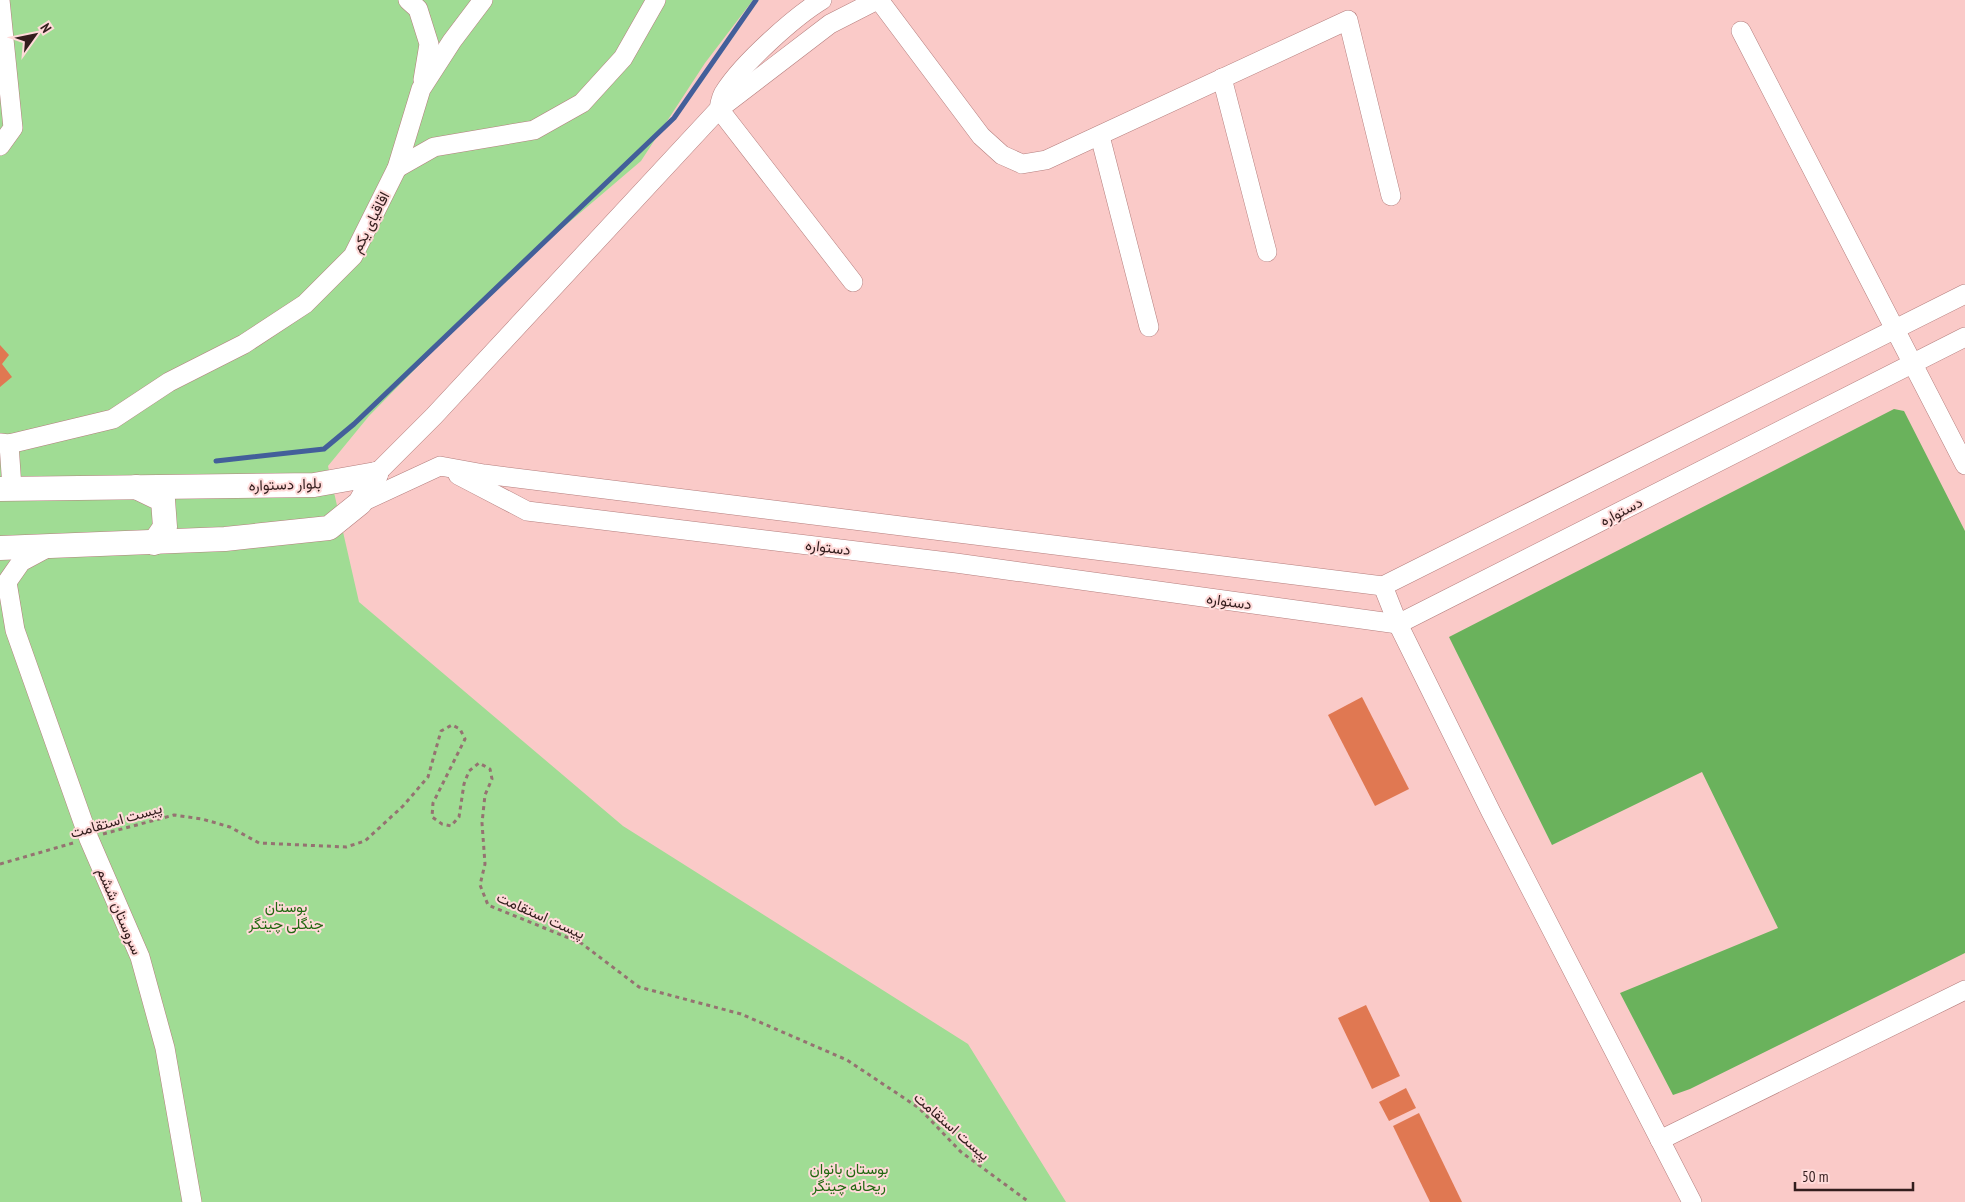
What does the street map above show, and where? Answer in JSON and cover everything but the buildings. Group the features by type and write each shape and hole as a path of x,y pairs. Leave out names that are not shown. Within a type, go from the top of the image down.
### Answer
{"main road":[{"name":"بلوار دستواره","path":"6,488 314,485 376,474"},
{"path":"0,548 225,539 329,528 360,503 376,474"},
{"path":"134,487 163,500 165,527 154,542"}],"street":[{"path":"0,0 13,128 0,146"},
{"path":"408,0 418,9 429,44 421,89"},
{"path":"421,89 452,41 483,0"},
{"path":"397,168 434,147 534,130 582,103 623,58 656,0"},
{"path":"719,109 724,92 742,71 769,43 822,0"},
{"path":"376,474 447,402 719,109 830,24 878,0 981,136 1002,155 1022,164 1046,160 1348,20 1391,196"},
{"path":"1741,31 1965,465"},
{"path":"1222,78 1267,252"},
{"name":"اقاقیای یکم","path":"4,444 113,419 169,382 244,344 305,304 353,256 397,168 421,89"},
{"path":"719,109 853,282"},
{"path":"1100,136 1149,327"},
{"path":"360,503 440,466 484,474 1383,586 1965,294"},
{"name":"دستواره","path":"440,466 527,510 956,563 1398,624 1965,337"},
{"path":"4,444 6,488"},
{"path":"15,630 7,582 21,562 50,546"},
{"path":"1383,586 1398,624 1496,821 1692,1202"},
{"path":"0,604 15,630"},
{"name":"سروستان ششم","path":"15,630 89,838 140,957 165,1048 192,1202"},
{"path":"1660,1140 1965,990"}],"path":[{"name":"پیست استقامت","path":"0,864 174,815 202,819 230,827 259,843 346,847 365,841 403,806 428,777 441,731 452,725 460,729 465,739 433,803 432,816 442,824 451,826 459,817 464,784 469,771 479,763 490,769 492,779 485,795 482,823 485,864 480,885 488,905 581,942 639,987 741,1014 846,1060 919,1108 962,1152 1029,1202"}],"green space":[{"name":"بوستان جنگلی چیتگر","path":"0,0 753,0 705,63 641,161 560,230 465,318 369,416 328,466 359,602 623,826 968,1044 1066,1202 0,1202"},
{"path":"1894,409 1904,411 1965,531 1965,953 1690,1089 1673,1095 1620,993 1778,928 1702,772 1552,845 1449,637"}],"waterway":[{"path":"216,461 324,449 354,424 674,118 756,0"}],"park label":[{"name":"بوستان بانوان ریحانه چیتگر","path":"849,1176"}]}
